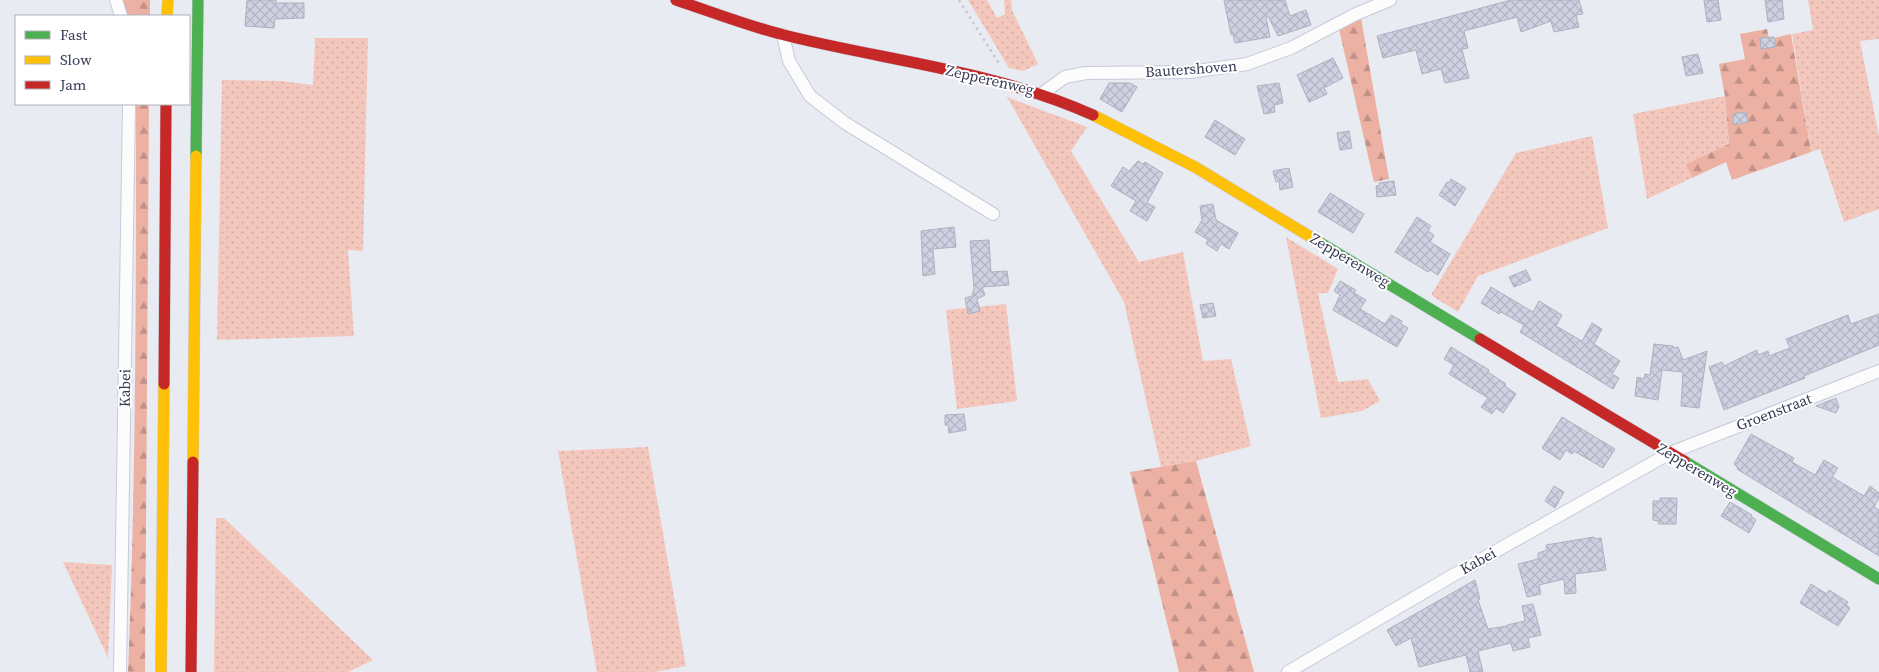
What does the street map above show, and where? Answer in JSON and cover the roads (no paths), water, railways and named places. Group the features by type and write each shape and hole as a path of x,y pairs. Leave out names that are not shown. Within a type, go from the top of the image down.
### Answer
{"street":[{"path":"116,0 121,15"},
{"path":"168,0 168,15"},
{"path":"191,672 198,0"},
{"name":"Zepperenweg","path":"676,0 783,35 1011,84 1043,93 1091,112 1196,167 1879,579"},
{"name":"Bautershoven","path":"1043,93 1064,77 1086,73 1190,72 1247,64 1291,48 1356,14 1390,0"},
{"path":"783,35 789,61 810,96 845,123 993,214"},
{"name":"Kabei","path":"120,672 130,105"},
{"path":"161,672 166,105"},
{"name":"Groenstraat","path":"1670,453 1879,371"},
{"name":"Kabei","path":"1288,672 1450,577 1670,453"}]}
